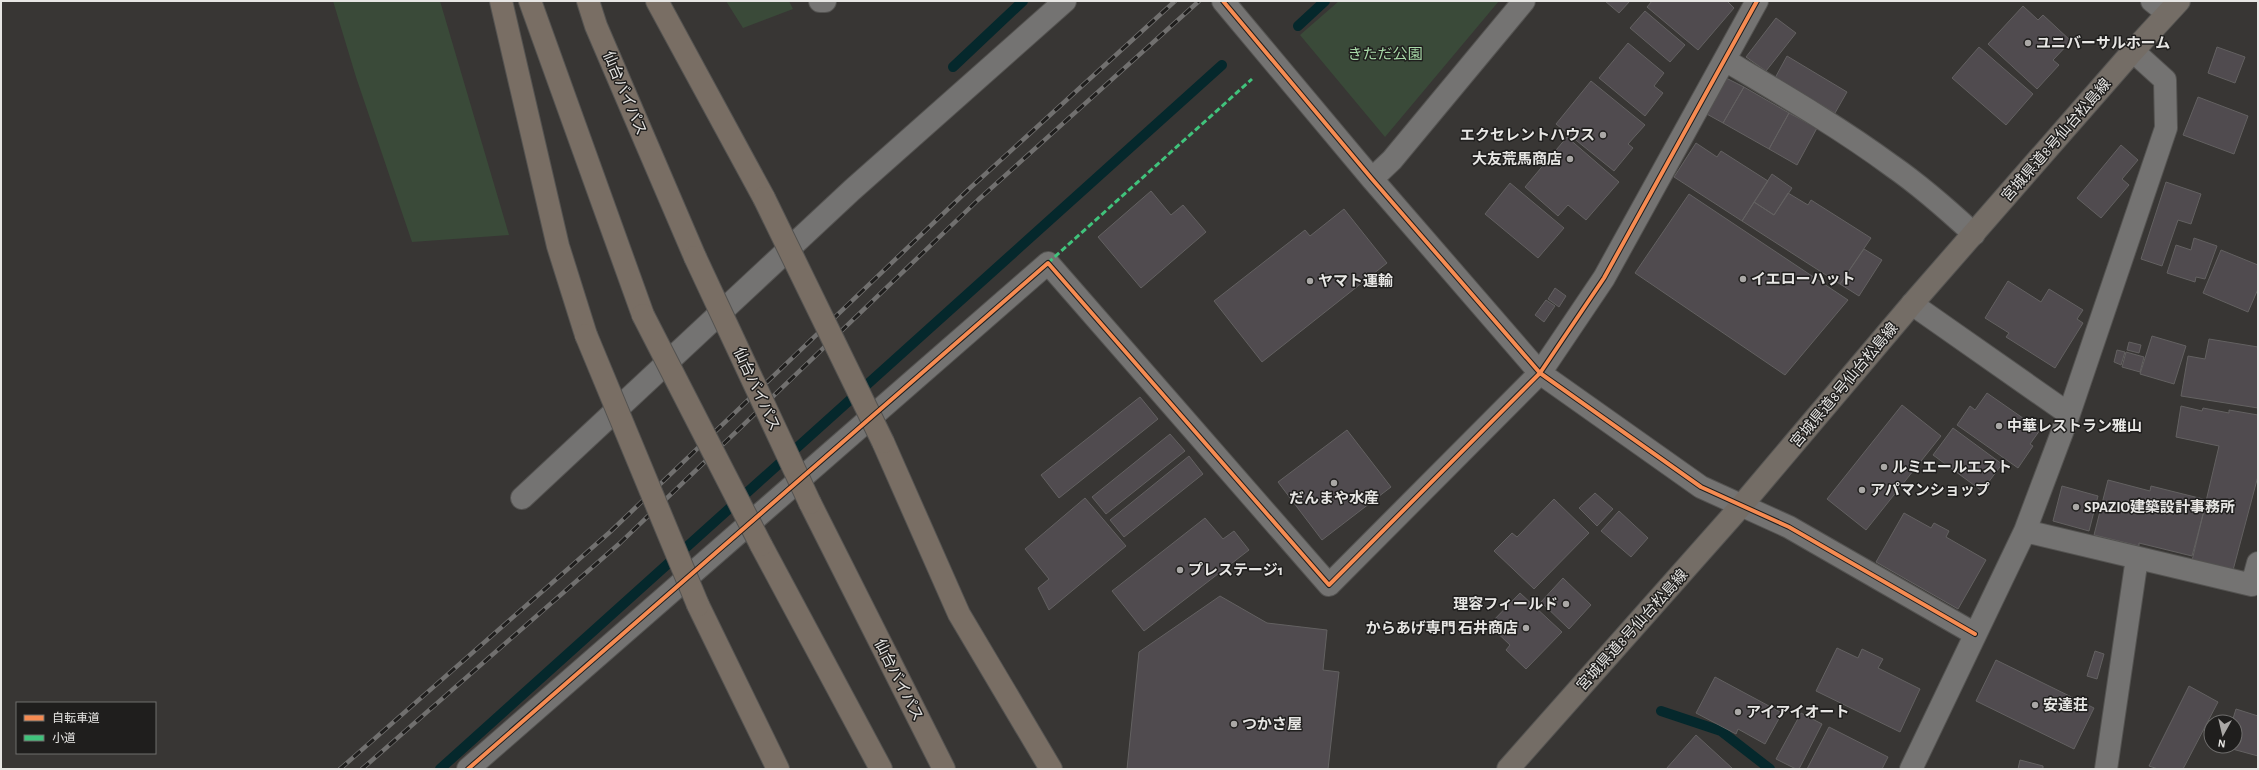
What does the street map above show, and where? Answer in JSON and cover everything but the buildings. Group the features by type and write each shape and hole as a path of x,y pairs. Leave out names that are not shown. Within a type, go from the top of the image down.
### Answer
{"highway":[{"path":"501,1 558,246 586,335 698,605 778,769"},
{"path":"530,1 643,315 761,544 881,769"},
{"name":"仙台バイパス","path":"588,1 596,26 695,257 810,503 944,769"},
{"path":"657,1 764,198 883,442 959,614 1051,769"}],"main road":[{"name":"宮城県道8号仙台松島線","path":"1508,769 1742,505 1912,304 2133,51 2166,5"}],"street":[{"path":"820,1 825,1"},
{"path":"522,498 852,190 1066,1"},
{"path":"1223,1 1372,179 1540,373 1700,488 1742,505 1789,527 1975,634"},
{"path":"1372,179 1392,160 1524,1"},
{"path":"468,769 1048,263 1329,585 1540,373 1604,278 1757,1"},
{"path":"1911,769 1975,634 2026,532 2069,414 2166,128 2165,80 2133,51"},
{"path":"1725,60 1834,126 1893,166 1944,206 1974,234"},
{"path":"1912,304 2069,414"},
{"path":"2026,532 2252,585 2258,563"},
{"path":"2106,769 2137,558"}],"green space":[{"path":"333,1 440,1 509,235 412,242 356,77"},
{"path":"726,1 789,1 793,9 743,28"},
{"name":"きただ公園","path":"1339,1 1499,1 1385,137 1300,35"}],"waterway":[{"path":"953,67 1023,1"},
{"path":"1298,26 1325,1"},
{"path":"440,769 1222,65"},
{"path":"1661,711 1721,731 1770,769"}],"railway":[{"path":"340,769 610,532 969,189 1175,1"},
{"path":"362,769 620,543 978,200 1199,1"}],"marked path":[{"path":"1048,263 1252,79"}],"cycle path":[{"path":"1223,1 1372,179 1540,373 1701,487 1789,527 1975,634"},
{"path":"468,769 1048,263 1329,585 1540,373 1604,278 1757,1"}],"place":[{"name":"ユニバーサルホーム","path":"2028,43"},
{"name":"エクセレントハウス","path":"1603,135"},
{"name":"大友荒馬商店","path":"1570,159"},
{"name":"イエローハット","path":"1743,279"},
{"name":"ヤマト運輸","path":"1310,281"},
{"name":"中華レストラン雅山","path":"1999,426"},
{"name":"ルミエールエスト","path":"1884,467"},
{"name":"だんまや水産","path":"1334,483"},
{"name":"アパマンショップ","path":"1862,490"},
{"name":"SPAZIO建築設計事務所","path":"2076,507"},
{"name":"プレステージ1","path":"1180,570"},
{"name":"理容フィールド","path":"1566,604"},
{"name":"からあげ専門 石井商店","path":"1526,628"},
{"name":"安達荘","path":"2035,705"},
{"name":"アイアイオート","path":"1738,712"},
{"name":"つかさ屋","path":"1234,724"}]}
